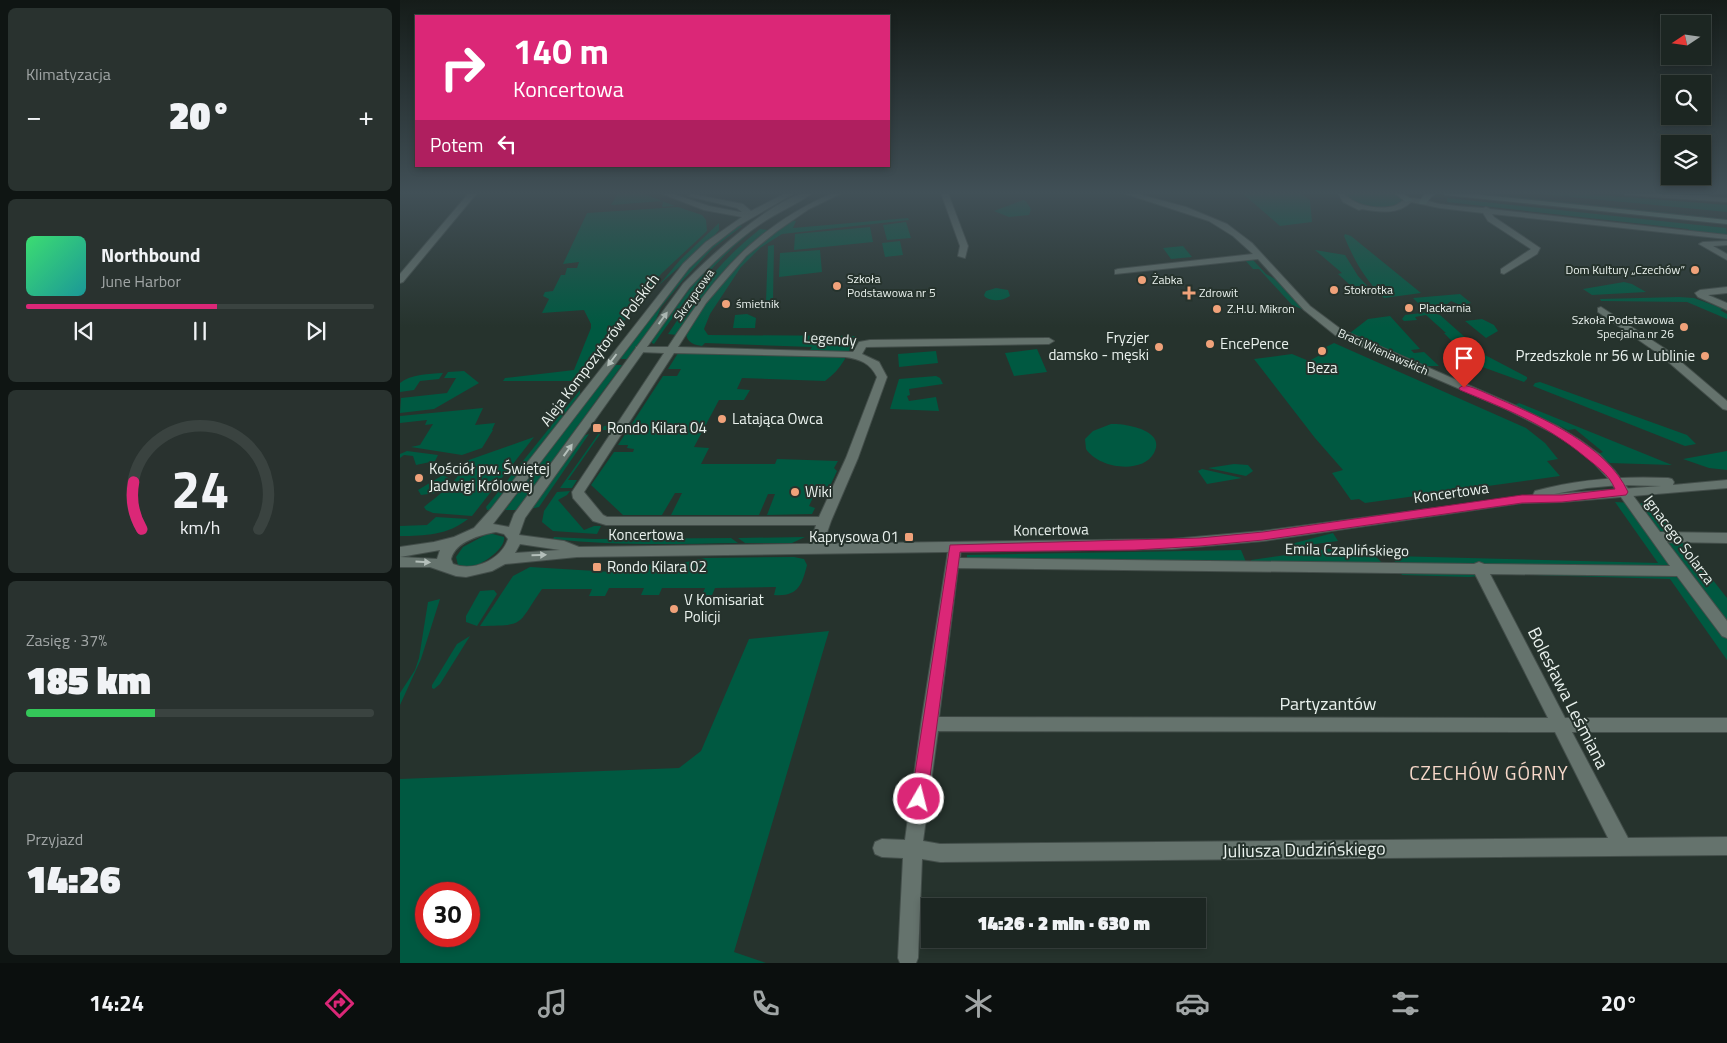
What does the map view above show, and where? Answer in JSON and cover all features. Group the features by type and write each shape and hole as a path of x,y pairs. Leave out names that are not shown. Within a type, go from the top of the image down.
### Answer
{"street":[{"path":"400,280 435,238"},
{"name":"Aleja Kompozytorów Polskich","path":"479,530 496,512 676,277 691,260 717,238"},
{"name":"Aleja Kompozytorów Polskich","path":"502,558 512,548 519,517 640,349 696,275 735,238"},
{"name":"Skrzypcowa","path":"764,238 743,254 702,302 673,349 579,489 578,495 598,518 606,522 824,521"},
{"path":"961,238 964,246 962,256"},
{"name":"Braci Wieniawskich","path":"1240,238 1309,311 1341,334 1538,419 1554,429 1617,485"},
{"path":"1504,271 1534,252 1536,248 1520,238"},
{"path":"1727,244 1703,244 1727,256"},
{"path":"1118,272 1258,256"},
{"path":"1727,290 1700,293 1727,307"},
{"path":"1601,310 1657,348 1727,407"},
{"path":"856,355 863,344 870,342 1048,341"},
{"name":"Legendy","path":"640,349 856,355 872,361 882,377 852,458 824,521"},
{"name":"Koncertowa","path":"502,558 559,555 577,552 815,550 953,555 1135,546 1263,536 1522,499 1562,498 1617,485 1727,484"},
{"name":"Ignacego Solarza","path":"1617,485 1727,632"},
{"path":"815,550 824,521"},
{"name":"Koncertowa","path":"479,530 500,528 514,536 564,546 577,552"},
{"path":"400,552 434,547 459,540 479,530"},
{"path":"1656,537 1727,538"},
{"path":"445,566 446,552 459,540"},
{"path":"908,958 913,848 953,555"},
{"name":"Emila Czaplińskiego","path":"953,555 1681,571"},
{"path":"400,562 430,562 445,566 453,571 469,572 488,566 502,558"},
{"name":"Bolesława Leśmiana","path":"1479,567 1622,846"},
{"name":"Partyzantów","path":"930,724 1727,725"},
{"name":"Juliusza Dudzińskiego","path":"882,848 913,848 940,853 1727,846"}],"green space":[{"path":"575,238 700,238 661,274 577,381 503,381 505,378 574,370 591,328 584,310 542,313 549,299 543,296 545,292 553,291 561,275 565,275 567,268 577,268 579,262 563,264"},
{"path":"703,238 712,238 659,285 680,260"},
{"path":"720,238 726,238 712,249 683,280 661,307 655,322 627,359 618,359 682,276"},
{"path":"741,238 745,238 726,254 700,282 654,344 652,343 651,341 700,275"},
{"path":"750,238 758,238 718,278 677,335 668,334 710,278"},
{"path":"766,238 776,238 760,248 741,267 710,314 704,329 708,335 856,336 840,366 825,381 742,378 737,389 750,390 744,400 719,400 694,447 709,448 701,464 775,464 777,459 838,461 834,468 837,471 830,486 818,487 809,506 815,508 812,514 767,515 775,494 768,494 759,515 671,515 682,493 675,493 662,515 623,515 591,485 614,452 633,452 634,449 627,448 628,445 618,445 663,376 677,376 681,369 668,369 680,350 842,352 810,350 812,347 705,343 702,346 690,341 686,334 705,304 749,251"},
{"path":"795,238 872,238 873,242 794,250"},
{"path":"886,238 911,238 887,240"},
{"path":"1345,238 1353,238 1421,293 1384,298 1371,284"},
{"path":"900,241 903,255 885,257 882,243"},
{"path":"774,245 773,301 766,302 768,246"},
{"path":"1183,246 1192,257 1171,259 1163,248"},
{"path":"820,250 822,272 779,277 780,253"},
{"path":"1315,250 1345,255 1358,276 1373,292 1360,294 1338,274 1342,273"},
{"path":"1245,260 1253,260 1266,274 1275,279 1304,310 1292,305 1259,269 1253,269"},
{"path":"1624,282 1646,292 1592,295 1583,289"},
{"path":"996,288 1008,290 1010,296 998,300 991,300 985,297 986,291"},
{"path":"1460,294 1471,303 1460,305 1451,301 1444,307 1424,309 1413,298"},
{"path":"1694,298 1724,309 1720,310 1727,314 1727,319 1687,302 1601,301 1600,299"},
{"path":"1429,312 1440,315 1485,355 1527,377 1527,379 1524,382 1474,364 1444,333 1446,333 1426,315 1415,317 1417,320 1404,321 1402,319 1405,315"},
{"path":"747,314 756,318 755,328 733,328 735,315"},
{"path":"1390,316 1420,349 1411,350 1414,353 1424,352 1439,366 1426,366 1350,333 1368,319"},
{"path":"1482,319 1494,325 1498,331 1486,338 1465,321"},
{"path":"1334,343 1526,428 1545,443 1558,459 1547,461 1560,476 1365,503 1359,499 1351,500 1332,473 1343,470 1315,438 1254,359 1292,354 1309,361 1320,355 1316,352"},
{"path":"1037,349 1047,372 1014,376 1005,353"},
{"path":"936,351 938,363 899,367 898,354"},
{"path":"614,365 622,365 517,510 505,510"},
{"path":"464,371 479,383 434,409 400,413 401,398 447,393 456,378 444,378 448,372"},
{"path":"443,373 439,379 420,381 414,390 400,392 400,383 404,380 420,375"},
{"path":"936,376 940,378 943,384 909,389 910,395 907,396 909,401 936,397 939,411 890,409 899,379"},
{"path":"1540,382 1687,435 1696,444 1685,446 1533,386 1535,383"},
{"path":"580,390 580,394 491,510 487,510 486,507"},
{"path":"1519,403 1672,465 1610,463 1598,454 1603,452 1575,429 1568,430 1515,405"},
{"path":"483,408 475,425 495,423 493,430 482,448 462,455 411,447 420,445 433,424 425,425 427,420 400,423 400,416"},
{"path":"615,424 611,430 603,430 568,480 577,480 572,488 560,488 604,426"},
{"path":"1111,424 1134,427 1150,433 1155,439 1154,453 1148,460 1130,466 1110,464 1092,456 1086,449 1085,439 1093,431"},
{"path":"589,434 539,507 530,509 583,436"},
{"path":"534,437 472,516 433,513 424,507 454,481 466,461"},
{"path":"407,451 438,455 435,461 416,465 413,456 404,455 400,458 400,454"},
{"path":"1727,451 1727,470 1709,468 1683,459"},
{"path":"1234,464 1248,465 1253,471 1246,476 1208,468"},
{"path":"1202,469 1242,478 1207,484 1198,471"},
{"path":"443,475 450,479 436,493 421,495 418,490"},
{"path":"570,491 558,500 584,530 594,526 601,526 597,534 553,531 542,522 544,511 557,492"},
{"path":"1615,502 1653,504 1727,598 1727,660 1670,579 1500,574 1469,577 1402,575 1392,556 1658,563"},
{"path":"436,517 468,519 436,534 400,536 400,526 427,525"},
{"path":"489,533 504,537 502,546 483,562 474,566 458,565 456,557 463,547"},
{"path":"1333,533 1338,541 1293,547 1291,544"},
{"path":"554,537 594,539 731,538 738,543 622,544 553,539"},
{"path":"805,537 792,543 745,543 738,538"},
{"path":"1364,544 1382,563 1252,562 1251,560"},
{"path":"1241,550 1246,562 967,558 967,555"},
{"path":"794,557 804,559 807,565 801,584 794,592 789,594 774,595 776,587 715,588 712,595 702,595 705,588 662,588 659,595 641,595 644,588 609,588 605,596 589,596 592,589 542,589 519,621 506,625 480,626 513,576 530,567 612,572 644,565 682,563 705,558"},
{"path":"494,590 497,594 477,626 466,622 466,616 480,591"},
{"path":"440,599 421,659 400,705 400,693 415,670 419,658 428,602"},
{"path":"829,631 734,952 766,963 400,963 400,779 679,768 701,751 749,639"},
{"path":"470,636 440,684 434,689 432,688 457,644"}],"place":[{"name":"Dom Kultury „Czechów”","path":"1695,270"},
{"name":"Żabka","path":"1142,280"},
{"name":"Szkoła Podstawowa nr 5","path":"837,286"},
{"name":"Stokrotka","path":"1334,290"},
{"name":"Zdrowit","path":"1189,293"},
{"name":"śmietnik","path":"726,304"},
{"name":"Plackarnia","path":"1409,308"},
{"name":"Z.H.U. Mikron","path":"1217,309"},
{"name":"Szkoła Podstawowa Specjalna nr 26","path":"1684,327"},
{"name":"EncePence","path":"1210,344"},
{"name":"Fryzjer damsko - męski","path":"1159,347"},
{"name":"Beza","path":"1322,351"},
{"name":"Przedszkole nr 56 w Lublinie","path":"1705,356"},
{"name":"Latająca Owca","path":"722,419"},
{"name":"Rondo Kilara 04","path":"597,428"},
{"name":"Kościół pw. Świętej Jadwigi Królowej","path":"419,478"},
{"name":"Wiki","path":"795,492"},
{"name":"Kaprysowa 01","path":"909,537"},
{"name":"Rondo Kilara 02","path":"597,567"},
{"name":"V Komisariat Policji","path":"674,609"}],"district":[{"name":"CZECHÓW GÓRNY","path":"1489,773"}],"route":[{"path":"919,799 954,548 1135,546 1200,542 1263,536 1522,499 1562,498 1622,492 1618,482 1607,469 1567,436 1538,419 1464,388"}]}
